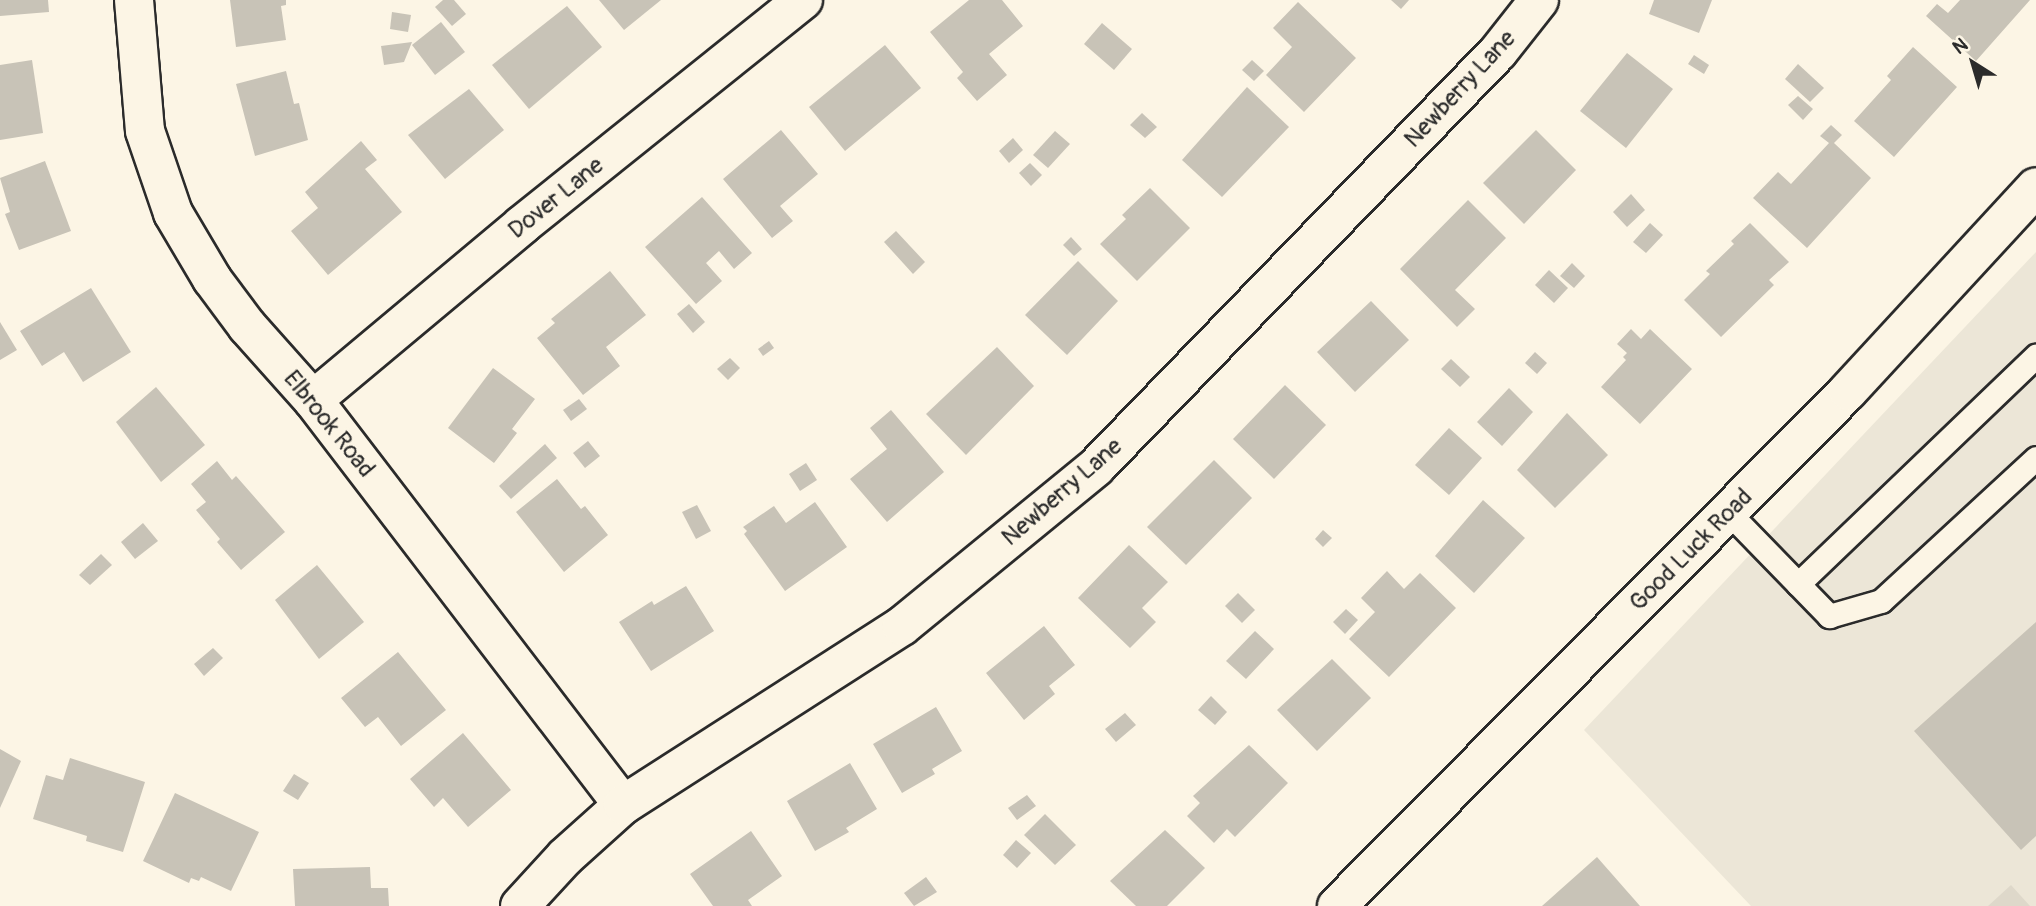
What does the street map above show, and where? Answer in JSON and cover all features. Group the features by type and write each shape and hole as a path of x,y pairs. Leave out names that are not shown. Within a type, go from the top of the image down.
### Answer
{"street":[{"name":"Elbrook Road","path":"134,0 145,131 173,213 212,279 247,326 313,400 623,805"},
{"name":"Dover Lane","path":"313,400 522,225 803,0"},
{"name":"Newberry Lane","path":"520,906 565,857 623,805 902,626 1096,467 1498,52 1538,0"},
{"name":"Good Luck Road","path":"1337,906 1729,513 1857,381 2036,187"}],"lane":[{"path":"1798,584 2036,356"},
{"path":"1729,513 1829,616 1881,601 2036,458"}],"shaded area":[{"path":"2036,252 2036,906 1751,906 1584,730"},
{"path":"2011,885 2030,906 1988,906"}],"building":[{"path":"0,0 48,0 49,12 0,16"},
{"path":"230,0 286,0 286,5 281,6 286,40 236,47"},
{"path":"443,0 454,0 466,14 452,26 435,7"},
{"path":"599,0 661,0 624,30"},
{"path":"969,0 1002,0 1023,26 989,54 1007,75 977,101 957,78 963,72 930,32"},
{"path":"1391,0 1409,0 1401,9"},
{"path":"1654,0 1712,0 1699,33 1649,14"},
{"path":"1960,0 2030,0 1976,61 1926,16 1937,4 1948,13"},
{"path":"1298,2 1356,58 1304,112 1266,75 1292,47 1273,28"},
{"path":"567,6 602,47 529,109 492,65"},
{"path":"392,12 411,15 408,32 390,29"},
{"path":"441,22 465,52 435,75 412,45"},
{"path":"1102,23 1132,49 1114,70 1084,44"},
{"path":"412,42 404,62 384,65 381,46"},
{"path":"885,45 921,88 845,151 809,107"},
{"path":"1913,47 1957,87 1894,157 1854,121 1891,80 1887,76"},
{"path":"1627,53 1673,89 1626,148 1580,111"},
{"path":"1694,55 1709,65 1704,74 1688,64"},
{"path":"32,60 43,133 0,140 0,65"},
{"path":"1252,60 1264,71 1254,81 1242,70"},
{"path":"1798,64 1824,88 1810,102 1785,79"},
{"path":"286,71 294,104 299,103 308,140 255,156 236,84"},
{"path":"1247,87 1289,127 1222,197 1182,160"},
{"path":"469,89 504,130 445,179 408,135"},
{"path":"1798,96 1813,109 1803,120 1788,105"},
{"path":"1142,113 1157,127 1145,138 1130,125"},
{"path":"1831,125 1842,135 1834,143 1871,178 1807,248 1753,198 1778,172 1791,184 1829,143 1820,136"},
{"path":"781,130 818,174 780,206 793,221 772,238 723,179"},
{"path":"1536,130 1576,170 1524,224 1483,183"},
{"path":"1055,131 1070,144 1048,168 1033,155"},
{"path":"1013,138 1023,150 1009,163 999,151"},
{"path":"361,141 377,160 365,169 402,212 328,275 291,231 318,208 305,192"},
{"path":"45,161 71,231 19,250 5,214 10,212 0,178"},
{"path":"1030,163 1042,175 1031,186 1019,173"},
{"path":"1150,188 1190,228 1137,281 1100,244 1126,219 1122,215"},
{"path":"1631,194 1645,210 1627,227 1613,212"},
{"path":"702,197 752,253 734,269 719,251 706,263 722,281 696,304 645,247"},
{"path":"1468,200 1506,238 1455,290 1475,309 1457,327 1400,269"},
{"path":"1650,223 1663,235 1646,253 1633,242"},
{"path":"1750,223 1789,262 1769,280 1774,285 1721,337 1684,300 1710,274 1706,271 1734,244 1731,241"},
{"path":"896,231 925,262 913,274 884,242"},
{"path":"1071,237 1082,249 1074,256 1063,245"},
{"path":"1078,261 1118,301 1067,355 1025,315"},
{"path":"1572,263 1585,276 1574,288 1560,276"},
{"path":"1549,270 1568,288 1554,303 1535,285"},
{"path":"610,271 646,315 606,347 620,366 583,395 537,338 555,323 551,319"},
{"path":"91,288 131,352 83,382 64,352 42,366 20,331"},
{"path":"1371,301 1409,340 1355,392 1317,352"},
{"path":"689,304 705,322 693,333 677,314"},
{"path":"0,322 17,350 0,360"},
{"path":"1631,329 1641,339 1650,329 1692,369 1640,424 1601,387 1626,360 1623,357 1627,353 1617,344"},
{"path":"769,341 774,348 763,356 758,349"},
{"path":"997,347 1034,386 966,455 926,414"},
{"path":"1535,352 1547,363 1537,374 1525,363"},
{"path":"730,358 740,368 728,380 717,369"},
{"path":"1451,359 1470,377 1460,387 1441,369"},
{"path":"493,368 535,399 512,429 517,433 494,463 448,428"},
{"path":"1285,385 1326,425 1274,479 1233,439"},
{"path":"156,387 205,445 161,482 116,422"},
{"path":"1509,388 1533,412 1502,446 1477,422"},
{"path":"579,399 587,409 571,421 563,410"},
{"path":"891,410 944,472 887,522 850,479 887,449 870,428"},
{"path":"1567,413 1608,455 1555,508 1517,470"},
{"path":"1449,428 1482,458 1449,495 1415,465"},
{"path":"588,441 600,456 585,468 573,453"},
{"path":"545,444 557,458 511,499 499,486"},
{"path":"1214,460 1252,498 1186,565 1147,527"},
{"path":"217,461 232,480 236,476 285,532 241,570 217,542 220,539 196,510 206,502 191,484"},
{"path":"806,463 817,480 800,491 789,474"},
{"path":"557,479 581,509 585,506 608,535 564,572 516,512"},
{"path":"1483,500 1525,538 1474,593 1435,556"},
{"path":"815,502 847,547 785,591 744,534 747,531 743,527 774,506 786,523"},
{"path":"697,505 711,531 696,539 682,512"},
{"path":"143,523 158,541 135,559 121,542"},
{"path":"1323,530 1332,538 1323,547 1315,539"},
{"path":"1129,545 1168,582 1142,608 1156,622 1130,648 1078,598"},
{"path":"101,554 112,565 90,585 79,575"},
{"path":"317,565 364,622 319,659 275,600"},
{"path":"1387,571 1404,589 1420,573 1456,608 1389,677 1349,639 1375,612 1361,598"},
{"path":"686,586 714,631 651,671 619,622 652,601 654,605"},
{"path":"1238,593 1255,610 1242,623 1225,606"},
{"path":"1346,609 1358,620 1345,634 1333,622"},
{"path":"2036,622 2036,836 2021,850 1914,731"},
{"path":"1044,626 1075,665 1049,686 1055,694 1024,720 986,673"},
{"path":"1255,631 1274,649 1246,679 1226,661"},
{"path":"213,648 223,658 204,676 194,664"},
{"path":"398,652 446,710 401,746 378,717 365,727 341,698"},
{"path":"1332,659 1371,698 1317,751 1277,710"},
{"path":"1211,696 1227,712 1215,725 1198,710"},
{"path":"936,707 962,751 932,769 935,774 902,793 873,744"},
{"path":"1125,713 1136,725 1116,742 1105,729"},
{"path":"463,733 511,790 468,827 443,798 434,807 410,779"},
{"path":"1249,745 1288,783 1235,837 1227,829 1214,843 1187,816 1200,803 1193,796"},
{"path":"0,749 21,761 0,808"},
{"path":"70,758 145,782 123,852 86,841 87,836 33,819 46,775 63,780"},
{"path":"850,763 877,809 846,828 849,832 815,851 787,801"},
{"path":"294,774 309,783 298,800 283,791"},
{"path":"175,793 259,832 231,891 201,877 199,881 191,878 189,883 143,861"},
{"path":"1027,795 1036,806 1017,820 1008,808"},
{"path":"1045,814 1076,845 1055,865 1024,835"},
{"path":"1165,830 1205,868 1167,906 1136,906 1110,881"},
{"path":"751,831 782,876 748,900 752,906 713,906 690,874"},
{"path":"1016,840 1031,853 1017,868 1003,855"},
{"path":"1597,857 1640,906 1542,906"},
{"path":"370,867 371,888 388,888 389,906 295,906 293,869"},
{"path":"926,877 937,892 914,906 904,893"}]}
